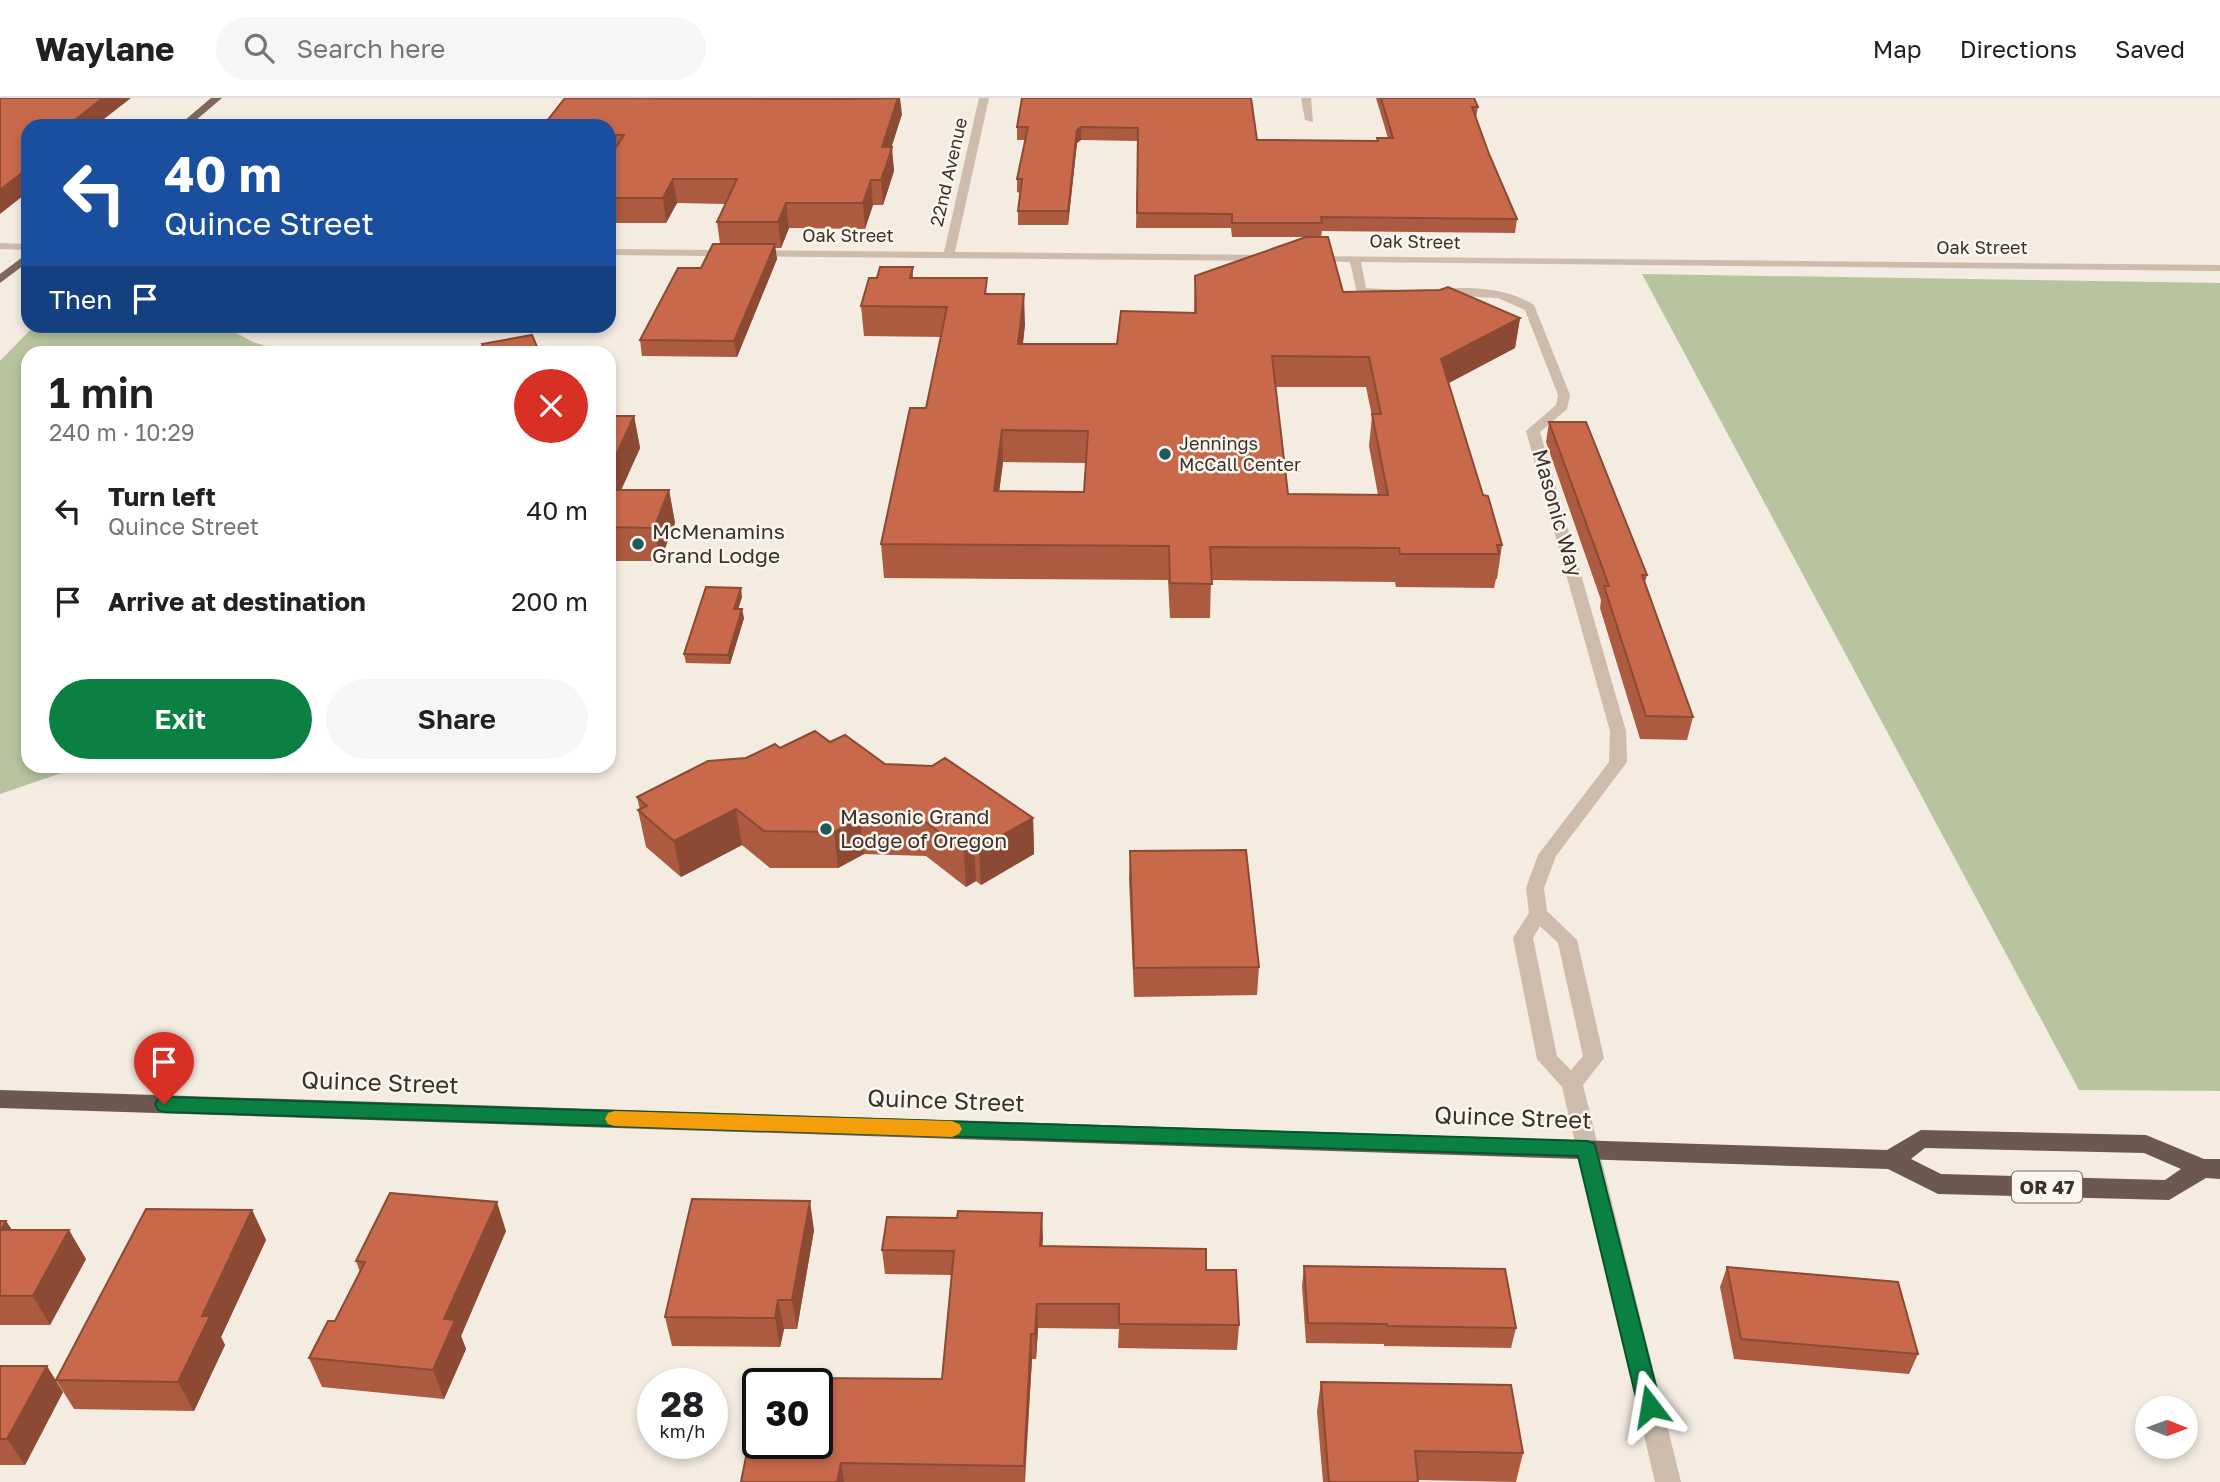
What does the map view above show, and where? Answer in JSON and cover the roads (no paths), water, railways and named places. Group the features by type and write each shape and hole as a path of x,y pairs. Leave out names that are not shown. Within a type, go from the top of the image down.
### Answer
{"highway":[{"name":"Quince Street","path":"0,1099 1891,1160 1938,1184 2169,1190 2211,1168"},
{"name":"Quince Street","path":"1891,1160 1920,1139 2033,1141 2146,1144 2211,1168"}],"main road":[{"path":"192,119 217,98"},
{"path":"0,280 21,262"}],"street":[{"name":"22nd Avenue","path":"949,255 984,98"},
{"path":"1306,98 1310,120"},
{"path":"0,246 21,247"},
{"name":"Oak Street","path":"616,252 1285,258"},
{"name":"Oak Street","path":"1299,258 2220,268"},
{"name":"Masonic Way","path":"1355,259 1361,291 1472,292 1520,300 1530,308 1564,395 1562,406 1534,431 1618,730 1620,749 1618,762 1612,771 1547,855 1535,888 1538,913 1523,938 1547,1059 1572,1084"},
{"path":"1538,913 1567,940 1594,1058 1572,1084 1668,1482"}],"place":[{"name":"Jennings McCall Center","path":"1165,454"},
{"name":"McMenamins Grand Lodge","path":"638,544"},
{"name":"Masonic Grand Lodge of Oregon","path":"826,829"}]}
